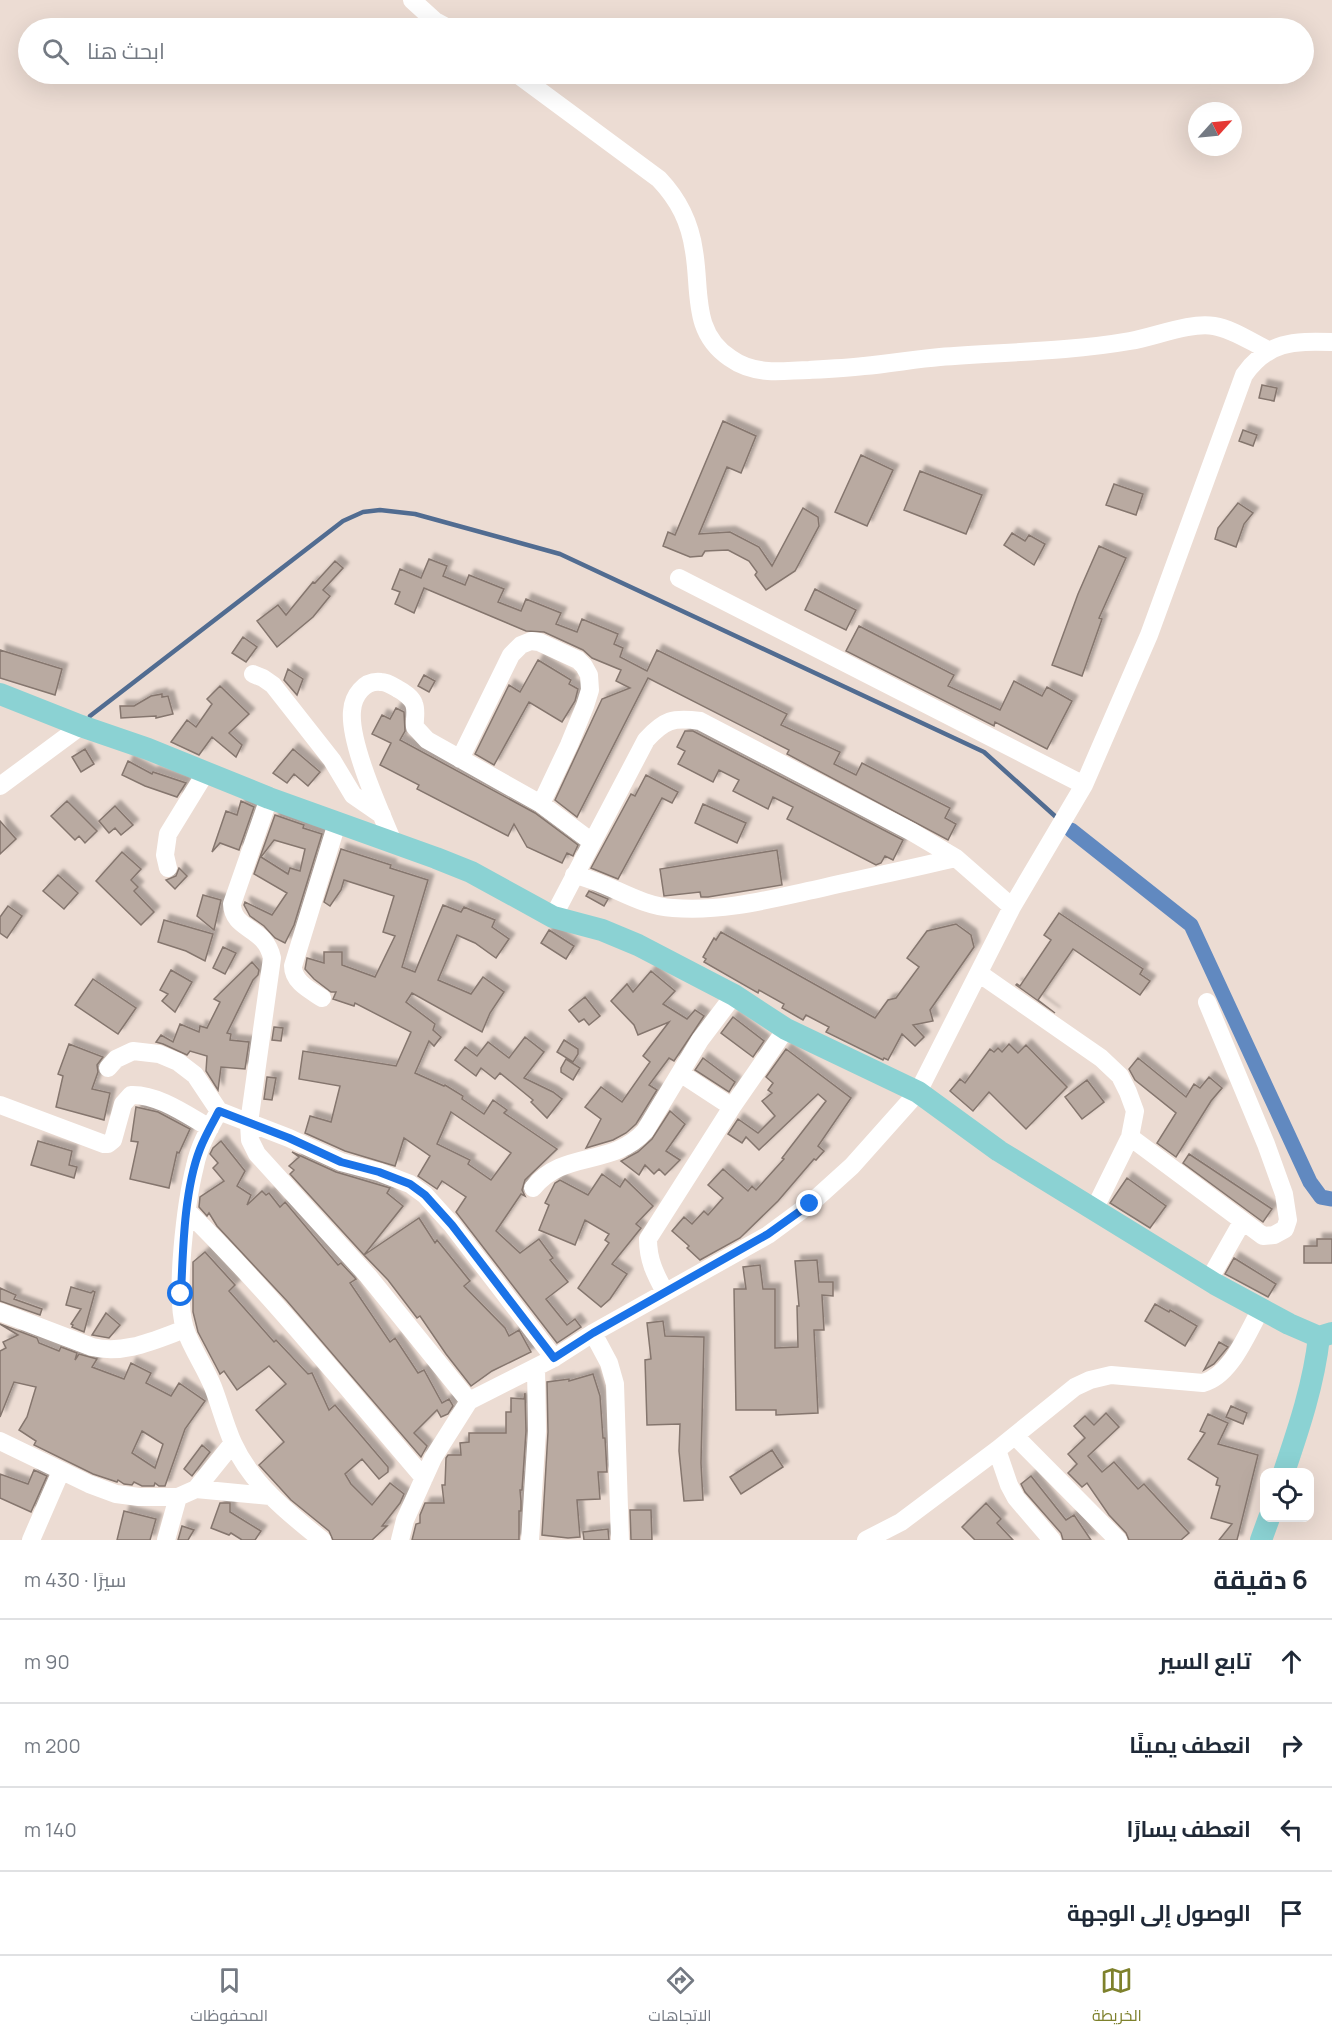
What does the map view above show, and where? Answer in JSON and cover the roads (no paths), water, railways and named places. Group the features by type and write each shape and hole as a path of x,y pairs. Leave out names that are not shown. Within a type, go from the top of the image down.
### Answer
{"main road":[{"path":"0,694 269,798 471,872 553,917 602,930 638,945 734,995 786,1029 918,1092 999,1151 1209,1280 1288,1324 1325,1335 1286,1468"},
{"path":"1261,1540 1268,1522"}],"street":[{"path":"412,0 435,18"},
{"path":"530,84 659,180 671,192 682,209 690,232 698,307 703,324 719,349 749,368 768,371 861,367 938,357 1050,351 1130,341 1199,326 1214,326 1227,330 1268,350"},
{"path":"400,1540 405,1520 433,1458 469,1401 554,1358 593,1333 768,1234 810,1204 852,1166 918,1092 980,974 1012,907 1084,785 1149,634 1239,384 1254,361 1268,350 1290,343 1332,342"},
{"path":"679,578 1084,785"},
{"path":"460,759 511,655 521,645 531,641 539,642 578,660 585,666 589,675 590,690 569,745 541,804"},
{"path":"253,674 273,685 332,760 353,795 382,815"},
{"path":"393,842 363,765 352,713 354,698 360,690 375,682 383,681 403,691 414,704 415,727 418,732 460,759 541,804 592,842"},
{"path":"553,917 646,740 660,725 684,718 700,721 912,832 956,858 1012,907"},
{"path":"0,786 81,726"},
{"path":"168,868 165,855 168,834 206,772"},
{"path":"269,798 232,904 236,917 265,940 272,958 248,1133 256,1154 368,1276 469,1401"},
{"path":"322,998 297,980 293,973 293,966 337,823"},
{"path":"574,875 595,879 619,893 643,902 671,908 709,909 754,903 956,858"},
{"path":"980,974 1101,1058 1120,1076 1135,1111 1130,1137 1094,1210"},
{"path":"533,1188 542,1176 552,1170 635,1143 645,1131 700,1040 734,995"},
{"path":"1130,1137 1263,1236 1274,1235 1285,1229 1288,1220 1284,1194 1266,1144 1207,1002"},
{"path":"665,1292 653,1272 648,1253 648,1239 732,1107 786,1029"},
{"path":"108,1068 116,1059 133,1051 159,1054 178,1062 195,1075 214,1119 194,1166 187,1211 181,1294 185,1329 212,1384 233,1443 248,1467 270,1496 322,1540"},
{"path":"680,1073 732,1107"},
{"path":"0,1105 108,1144 113,1140 123,1104 131,1095 144,1096 214,1119 249,1123 289,1138 341,1162 379,1172 410,1184 425,1195 452,1225 554,1358"},
{"path":"187,1211 221,1245 424,1478"},
{"path":"1209,1280 1242,1222"},
{"path":"866,1540 901,1522 998,1450 1075,1387 1090,1380 1111,1374 1203,1383 1212,1380 1223,1372 1261,1309"},
{"path":"0,1312 107,1351 141,1345 185,1329"},
{"path":"593,1333 609,1363 615,1384 620,1540"},
{"path":"530,1540 537,1431 536,1367"},
{"path":"1015,1436 1118,1540"},
{"path":"0,1441 116,1494 140,1497 178,1497 196,1490 270,1496"},
{"path":"196,1490 233,1443"},
{"path":"998,1450 1009,1485 1016,1498 1052,1540"},
{"path":"31,1540 62,1471"},
{"path":"166,1540 178,1497"}],"waterway":[{"path":"90,716 343,521 363,512 380,510 415,514 560,554 984,752 1056,817"},
{"path":"1071,830 1191,925 1310,1182 1321,1197 1332,1199"}]}
